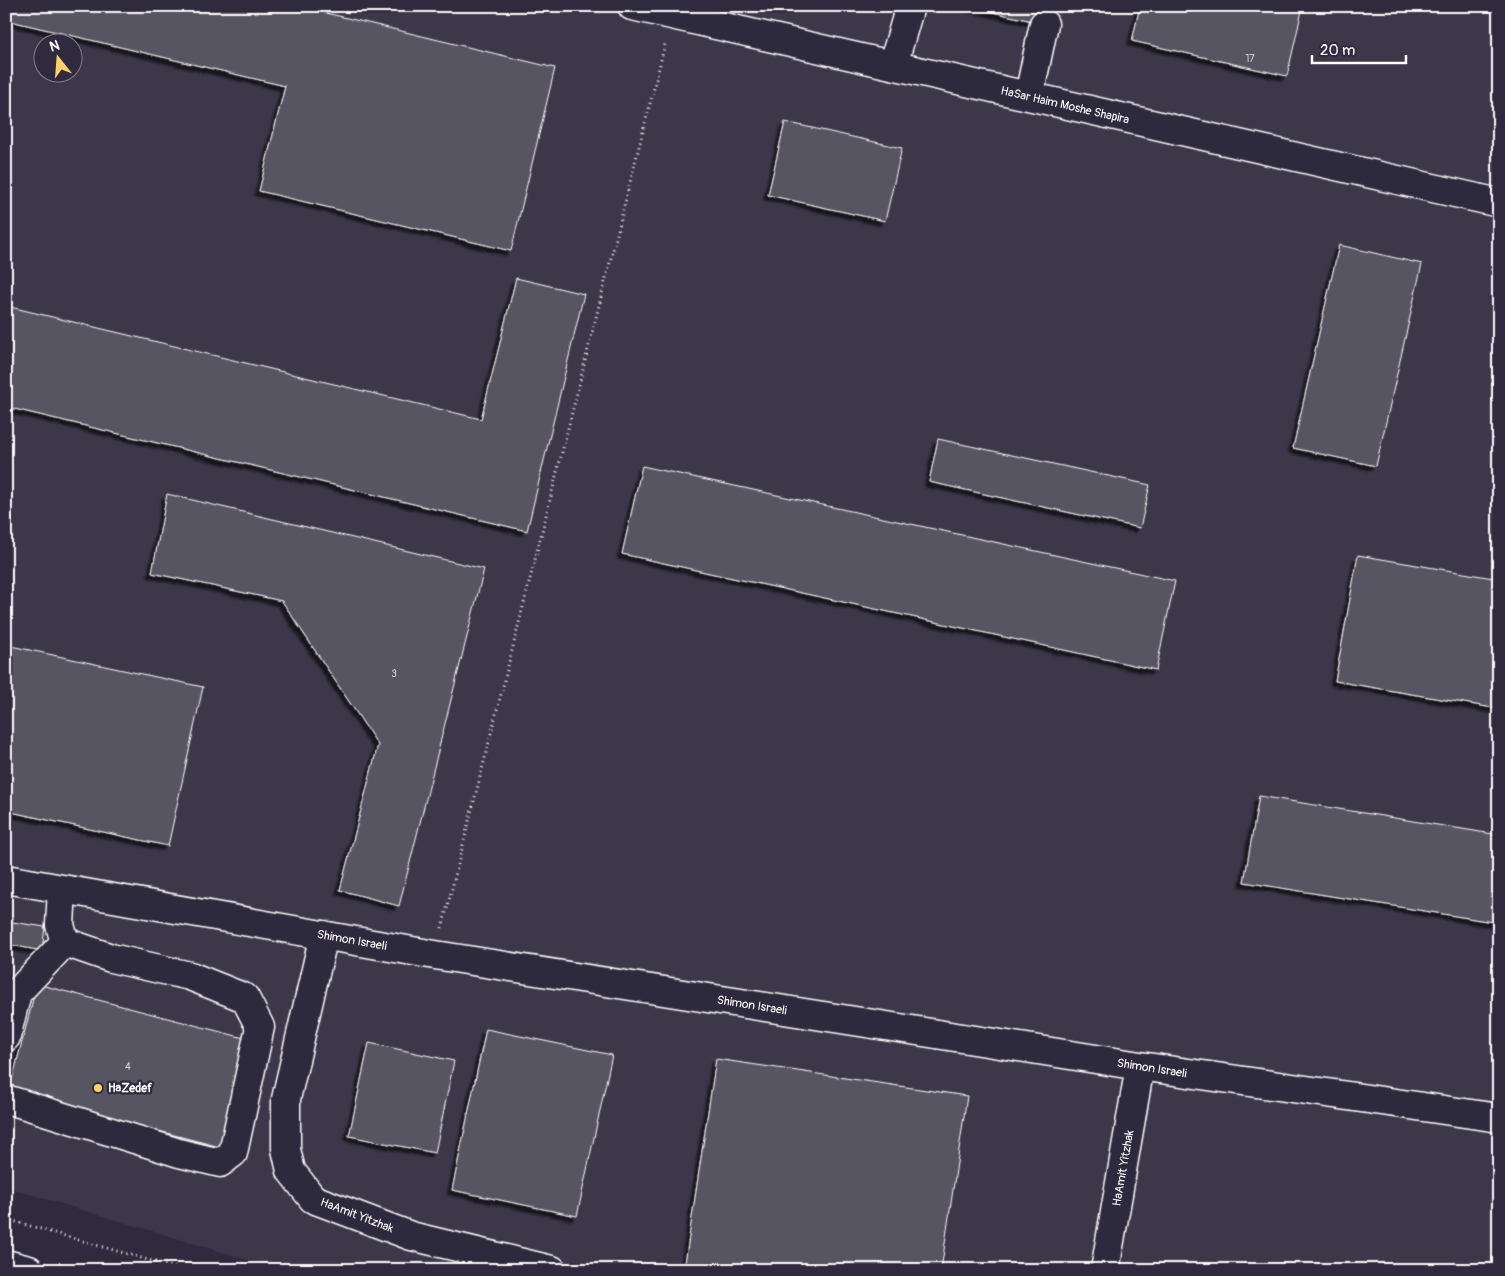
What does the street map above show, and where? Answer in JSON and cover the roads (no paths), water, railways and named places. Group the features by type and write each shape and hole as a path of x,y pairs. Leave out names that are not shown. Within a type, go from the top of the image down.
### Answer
{"street":[{"name":"HaSar Haim Moshe Shapira","path":"632,6 673,11 893,65 1499,203"},
{"path":"893,65 910,6"},
{"path":"1029,96 1044,24"},
{"name":"Shimon Israeli","path":"6,879 435,955 1140,1066 1499,1118"},
{"path":"62,889 60,926 65,942"},
{"name":"HaAmit Yitzhak","path":"324,935 286,1099 286,1149 291,1171 313,1199 411,1236 552,1270"},
{"path":"6,1038 17,993 65,942"},
{"path":"6,1099 179,1154 220,1163 233,1153 260,1027 245,998 190,976 111,958 65,942"},
{"name":"HaAmit Yitzhak","path":"1105,1270 1140,1066"},
{"path":"6,1264 29,1270"}],"tunnel":[{"path":"1044,24 1048,6"}],"place":[{"name":"HaZedef","path":"98,1088"}]}
